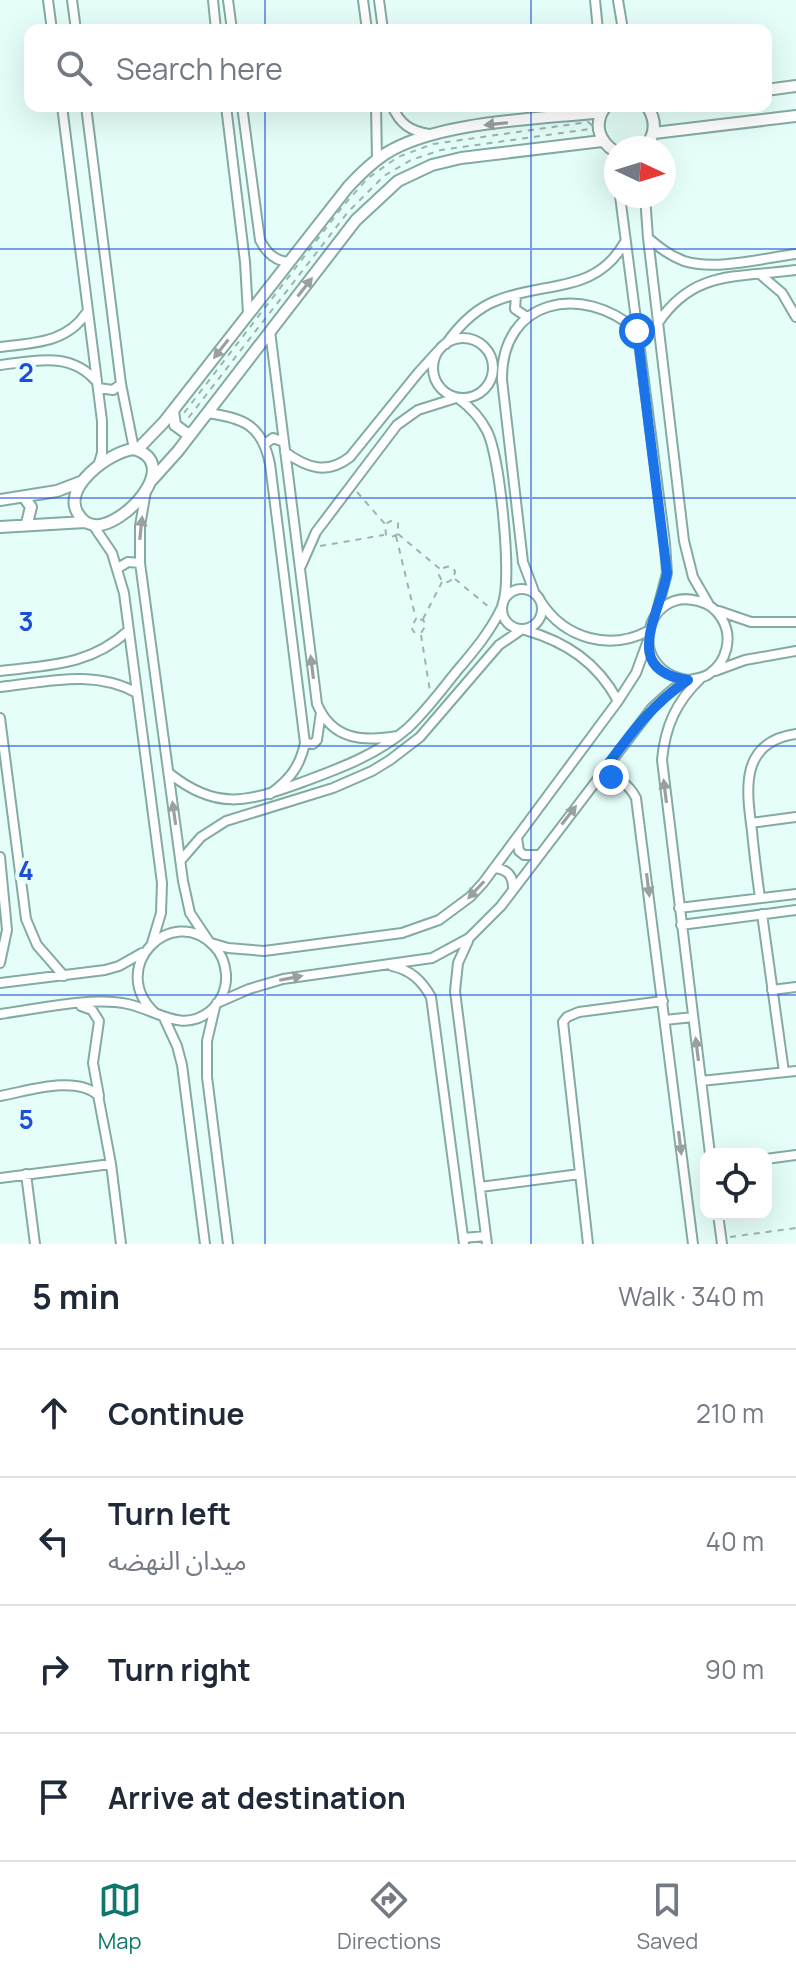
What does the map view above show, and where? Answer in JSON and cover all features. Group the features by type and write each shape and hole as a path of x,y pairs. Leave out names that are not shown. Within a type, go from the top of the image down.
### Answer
{"street":[{"path":"48,0 51,24"},
{"path":"72,0 75,24"},
{"path":"213,0 215,24"},
{"path":"228,0 231,24"},
{"path":"363,0 366,24"},
{"path":"379,0 382,24"},
{"path":"595,0 597,24"},
{"path":"620,2 622,24"},
{"path":"772,89 796,86"},
{"path":"63,112 98,385 102,437 98,466"},
{"path":"87,112 121,384 136,449 147,455 153,464 140,526 140,563 185,897 190,913 222,958 226,977 207,1041 207,1077 228,1244"},
{"path":"227,112 248,314"},
{"path":"243,112 260,240 271,256 289,262"},
{"path":"376,112 377,160"},
{"path":"395,112 406,127 430,135"},
{"path":"205,1244 182,1065 177,1046 138,988 138,968 161,913 161,868 118,568 108,546 76,511 75,495 98,466 120,452 136,449 173,411 348,187 377,160 401,145 430,135 582,112"},
{"path":"0,527 27,523 100,525 133,505 356,220 384,192 414,172 467,151 602,141 598,123 603,112"},
{"path":"650,112 654,122 652,136"},
{"path":"654,133 796,116"},
{"path":"0,983 105,970 133,959 170,933 199,935 228,948 264,951 402,933 439,920 455,910 494,868 636,673 667,573 622,208"},
{"path":"646,208 684,541 693,577 723,619 728,643 719,665 710,673"},
{"path":"648,238 672,256 704,265 796,254"},
{"path":"243,244 253,248 260,240"},
{"path":"446,344 456,329 476,312 499,299 589,278 610,263 626,242"},
{"path":"704,265 702,272 706,282"},
{"path":"658,324 677,298 706,282 796,270"},
{"path":"761,275 782,293 796,317"},
{"path":"516,295 515,309 527,317"},
{"path":"161,868 172,869 213,828 240,816 333,788 390,760 420,737 499,645 536,624 542,613 523,562 502,380 505,355 517,328 527,317 553,306 587,304 620,315 637,331"},
{"path":"0,347 64,336 82,321 88,311"},
{"path":"270,331 315,695 321,712 338,732 364,740 398,736"},
{"path":"285,452 314,468 342,463 438,351 456,339 477,341 485,348 502,380"},
{"path":"38,342 45,349 41,360"},
{"path":"438,351 434,362 438,384 445,393 457,398 479,417 492,443 507,569 501,607 504,620 514,628 562,644 588,660 605,679 618,701"},
{"path":"300,571 308,548 324,520 388,435 407,417 430,404 479,395 487,387 493,368 505,355"},
{"path":"0,365 41,360 68,361 89,373 98,385 113,390 121,384"},
{"path":"173,411 172,418 179,430 192,433"},
{"path":"207,413 235,418 247,424 265,444 270,464 305,743 294,773 270,794"},
{"path":"265,444 273,438 284,442"},
{"path":"0,500 57,491 84,480"},
{"path":"24,497 31,507 27,523"},
{"path":"665,543 673,546 684,541"},
{"path":"118,568 128,562 140,563"},
{"path":"169,773 208,797 238,801 270,794 361,759 398,736 431,702 486,635 501,607 515,590 522,589 538,597 564,627 590,638 620,642 648,631"},
{"path":"656,615 672,602 682,600 702,602 751,622 796,622"},
{"path":"0,671 75,662 105,649 128,631"},
{"path":"647,643 650,655 665,673 688,680 700,679"},
{"path":"709,1148 662,751 668,724 676,707 700,679 745,660 796,651"},
{"path":"75,662 75,678"},
{"path":"0,687 75,678 109,681 137,693"},
{"path":"0,1014 116,1002 182,1021 192,1020 249,989 283,979 432,958 469,938 501,906 652,708 688,680"},
{"path":"305,743 310,745 317,740 321,712"},
{"path":"0,718 21,889 31,932 45,956 64,976"},
{"path":"760,898 747,794 750,767 766,745 778,738 796,734"},
{"path":"600,775 627,784 636,798 693,1244"},
{"path":"238,801 234,809 240,816"},
{"path":"751,823 796,817"},
{"path":"517,837 519,851 524,855 538,855"},
{"path":"0,857 7,930 0,963"},
{"path":"494,868 502,868 509,873 513,889"},
{"path":"4,892 11,894 21,889"},
{"path":"679,908 796,894"},
{"path":"681,925 796,910"},
{"path":"762,914 784,1072"},
{"path":"387,966 401,968 414,975 431,997 463,1241 487,1240 455,991 458,963 469,938"},
{"path":"772,990 796,987"},
{"path":"588,1244 563,1022 579,1012 663,1001"},
{"path":"76,1005 92,1010 99,1021 93,1063 121,1244"},
{"path":"665,1020 693,1017"},
{"path":"701,1081 796,1071"},
{"path":"0,1096 72,1084 91,1089 101,1101"},
{"path":"772,1158 796,1155"},
{"path":"0,1178 111,1164"},
{"path":"26,1174 35,1244"},
{"path":"480,1187 580,1174"},
{"path":"719,1220 721,1241"}],"path":[{"path":"588,122 592,125 590,129 467,151 426,154 395,168 372,186 348,212 189,417 184,413 343,206 368,178 415,149 466,138 588,122"},
{"path":"466,138 467,151"},
{"path":"391,161 395,168"},
{"path":"351,485 385,524 386,535"},
{"path":"385,524 395,521 399,527 397,535 416,619"},
{"path":"308,548 397,535 440,569"},
{"path":"442,581 440,569 446,565 453,568 454,578"},
{"path":"454,578 501,607"},
{"path":"442,581 448,582 454,578"},
{"path":"423,620 442,581"},
{"path":"416,619 423,620"},
{"path":"416,619 412,630 421,633"},
{"path":"423,620 426,625 421,633 431,702"},
{"path":"721,1241 796,1228"}],"route":[{"path":"611,777 600,775 652,708 688,680 676,679 656,665 647,643 667,573 637,331"}]}
